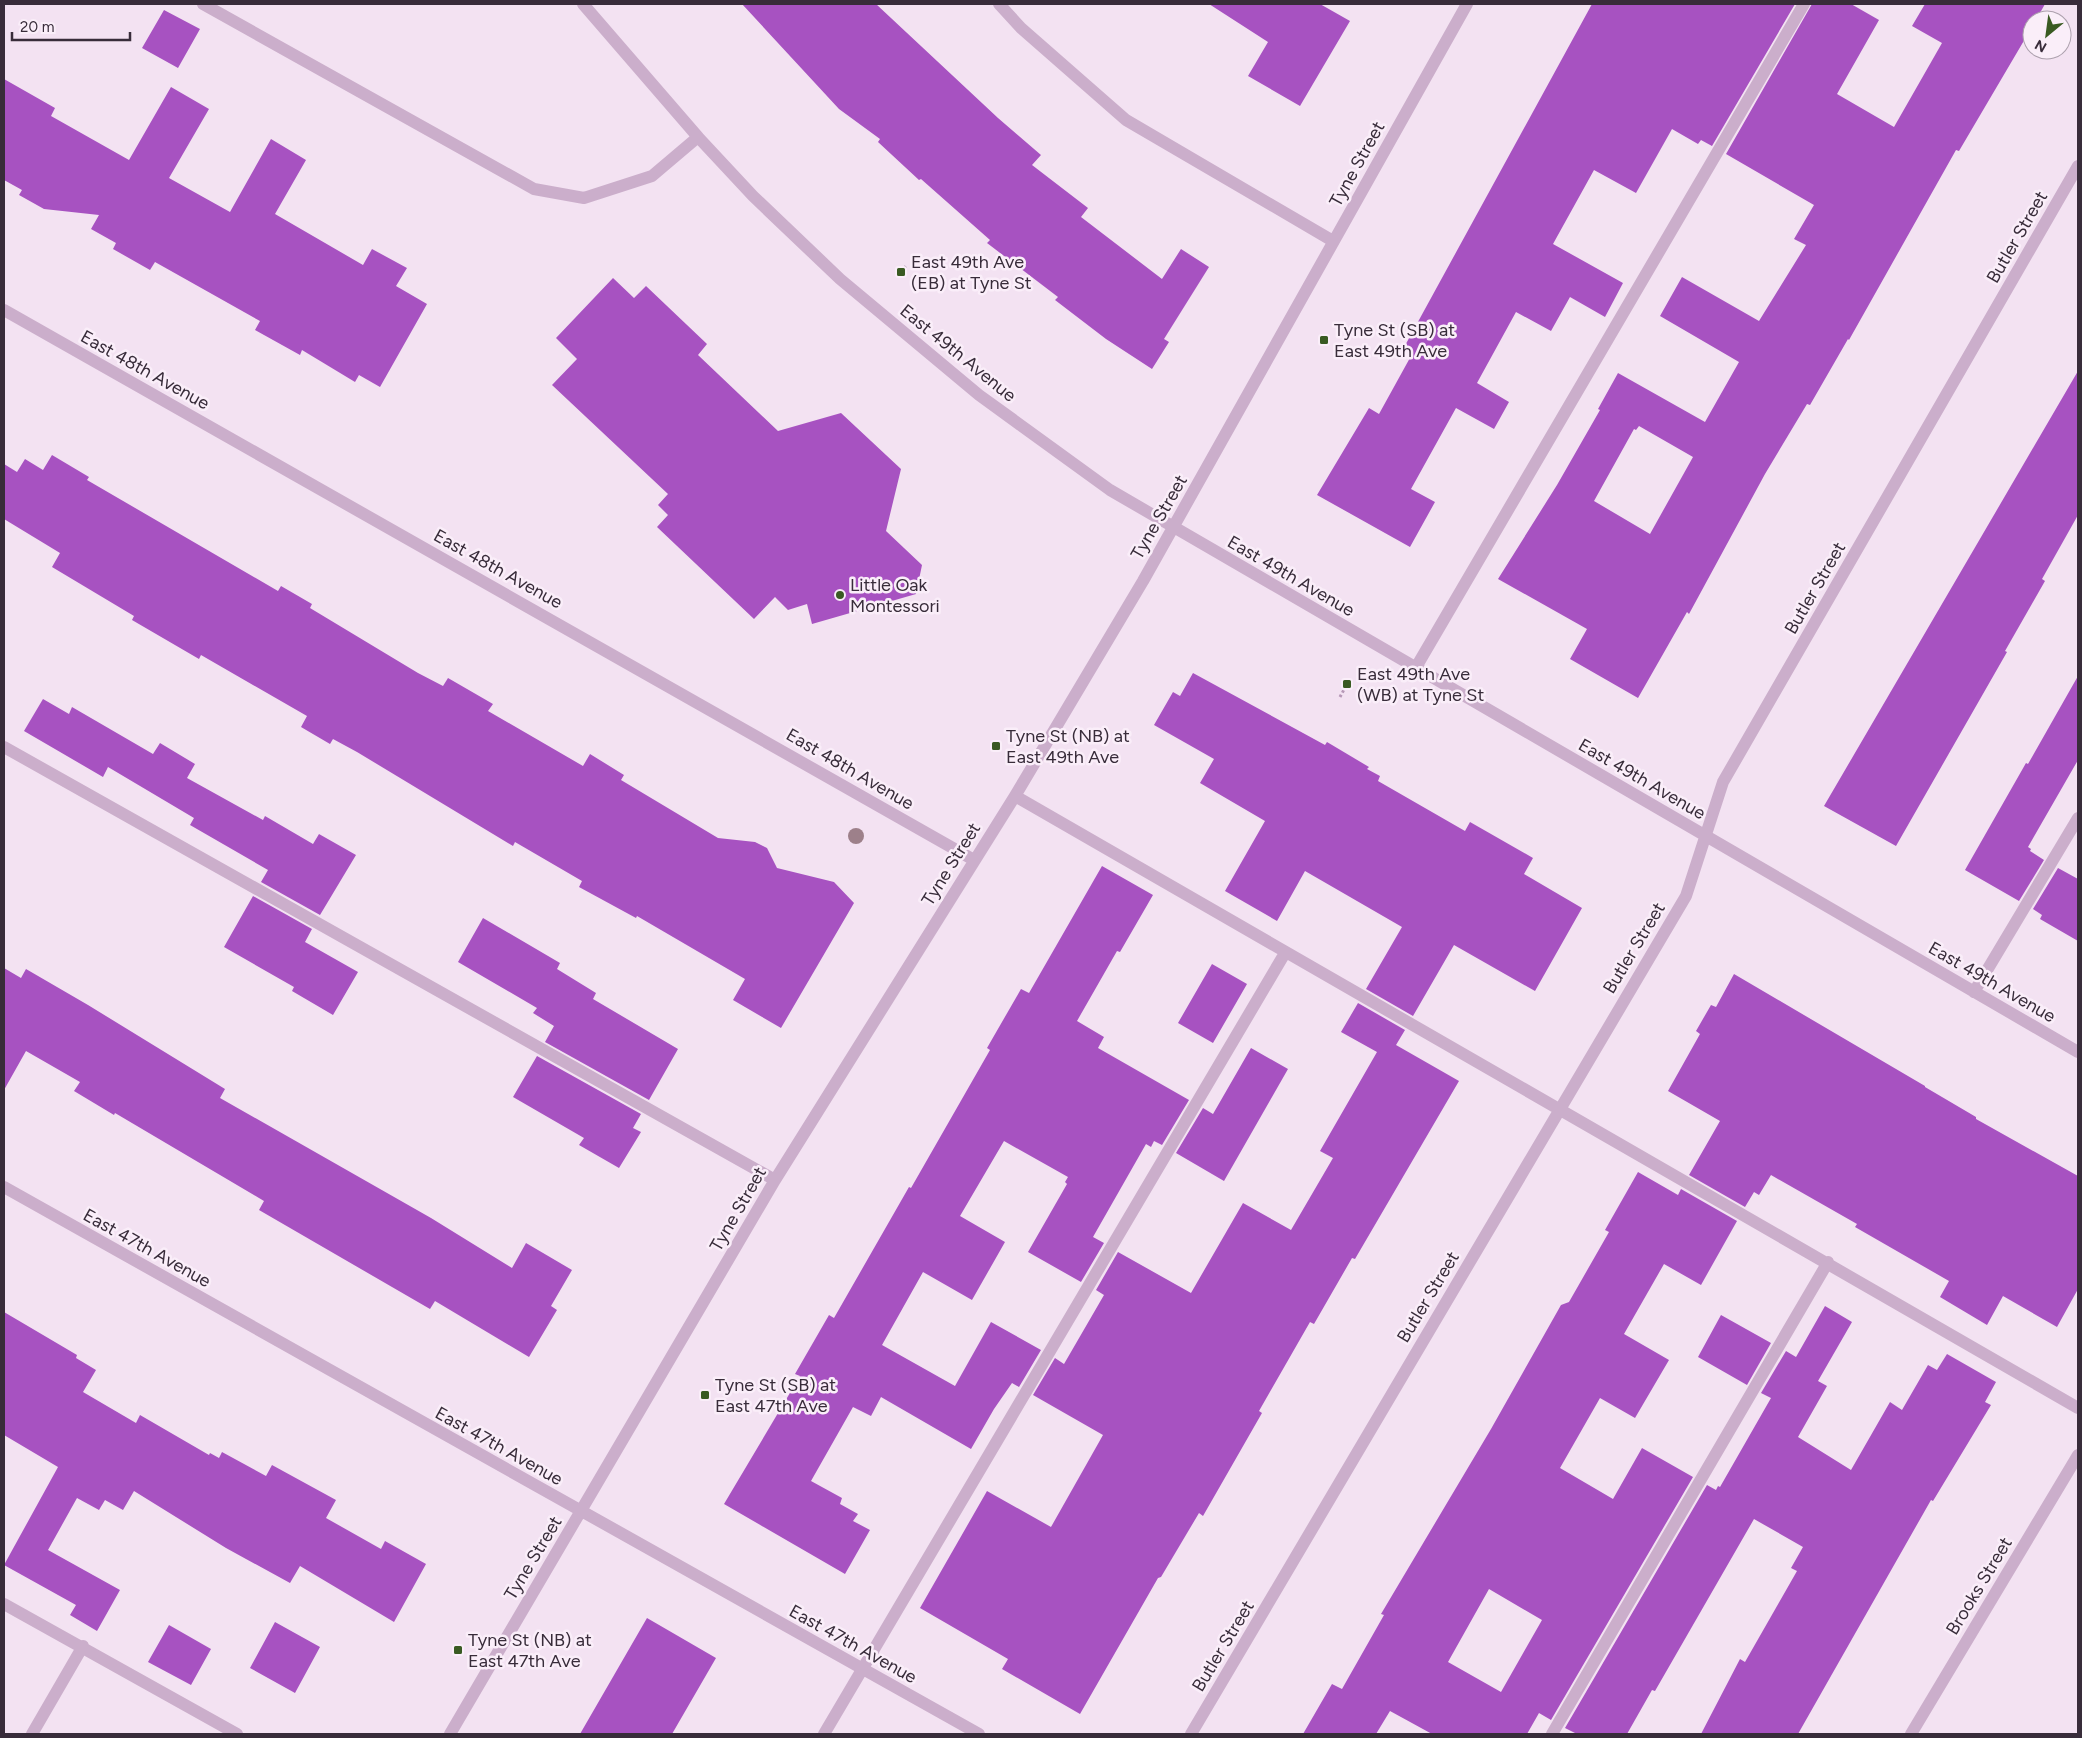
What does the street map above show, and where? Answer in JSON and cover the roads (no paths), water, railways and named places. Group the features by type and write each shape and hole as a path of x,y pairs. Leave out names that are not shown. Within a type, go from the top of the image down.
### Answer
{"street":[{"path":"203,4 534,189 584,198 652,176 698,137"},
{"name":"East 49th Avenue","path":"584,4 698,137 753,196 840,279 979,395 1110,490 2078,1052"},
{"path":"999,4 1021,28 1126,120 1333,241"},
{"name":"Tyne Street","path":"450,1734 775,1180 1015,796 1173,528 1467,4"},
{"path":"1416,669 1804,4"},
{"name":"Butler Street","path":"1191,1734 1686,896 1727,774 2078,166"},
{"name":"East 48th Avenue","path":"4,310 974,860"},
{"path":"4,747 775,1180"},
{"path":"1015,796 1285,953 1828,1262 2078,1408"},
{"path":"1974,992 2078,818"},
{"path":"824,1734 1285,953"},
{"name":"East 47th Avenue","path":"4,1187 979,1734"},
{"path":"1552,1734 1828,1262"},
{"name":"Brooks Street","path":"1911,1734 2078,1455"},
{"path":"4,1604 83,1646 237,1734"},
{"path":"32,1734 83,1646"}],"place":[{"name":"East 49th Ave (EB) at Tyne St","path":"901,272"},
{"name":"Tyne St (SB) at East 49th Ave","path":"1324,340"},
{"name":"Little Oak Montessori","path":"840,595"},
{"name":"East 49th Ave (WB) at Tyne St","path":"1347,684"},
{"name":"Tyne St (NB) at East 49th Ave","path":"996,746"},
{"name":"Tyne St (SB) at East 47th Ave","path":"705,1395"},
{"name":"Tyne St (NB) at East 47th Ave","path":"458,1650"}]}
